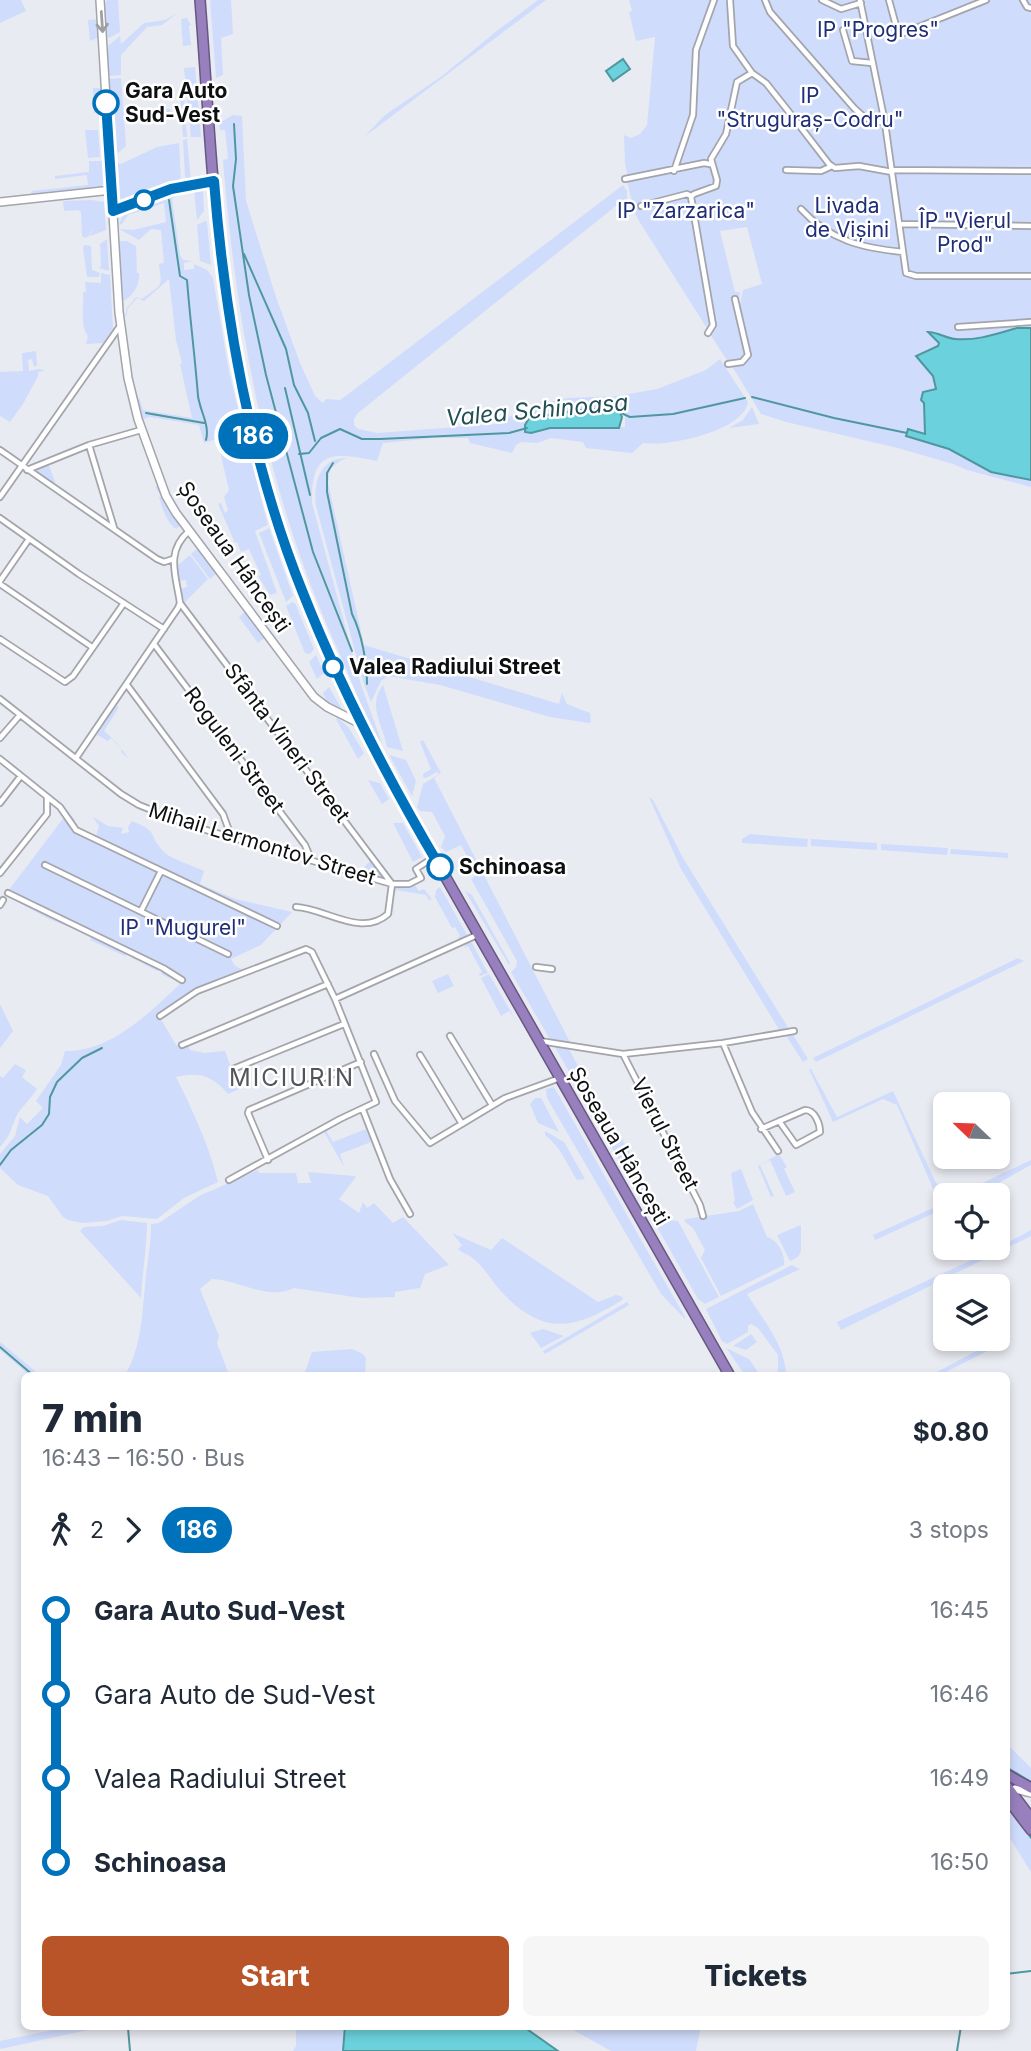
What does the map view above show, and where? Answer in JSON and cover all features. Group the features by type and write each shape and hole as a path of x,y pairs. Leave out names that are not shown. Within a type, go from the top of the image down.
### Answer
{"highway":[{"name":"Șoseaua Hâncești","path":"200,0 214,181 230,322 248,415 263,473 302,593 361,724 728,1372"},
{"path":"1010,1777 1031,1793"},
{"path":"1010,1794 1031,1818"},
{"path":"1010,1795 1031,1828"}],"street":[{"name":"Șoseaua Hâncești","path":"100,0 120,325 128,378 141,430 166,496 189,531 314,697 361,724"},
{"path":"674,171 693,114 696,50 714,0"},
{"path":"730,0 732,43 752,73 766,83 832,166"},
{"path":"765,0 770,12 854,108 865,118 884,123"},
{"path":"822,0 841,9 861,1 892,171 906,273 916,276 1031,276"},
{"path":"889,0 898,33 901,34 986,0"},
{"path":"1023,0 1027,7 1031,8"},
{"path":"844,30 852,61 872,63"},
{"path":"691,197 716,186 711,159 726,134 737,82 752,73"},
{"path":"625,180 704,163 711,164"},
{"path":"786,170 821,171 832,166 862,166 892,171 1031,171"},
{"path":"113,211 171,189 214,181"},
{"path":"0,202 112,190"},
{"path":"641,206 687,194 691,197"},
{"path":"691,197 713,326 708,333"},
{"path":"801,209 817,225 842,240 864,247 903,252"},
{"path":"900,224 1031,226"},
{"path":"728,364 742,362 748,354 735,299"},
{"path":"958,327 1031,322"},
{"path":"0,497 120,325"},
{"path":"27,470 89,445 141,430"},
{"path":"89,445 115,530"},
{"path":"0,450 157,559 164,562 173,559"},
{"path":"0,519 164,629"},
{"path":"76,758 180,603 173,559 177,544 189,531"},
{"path":"29,539 0,583 92,648"},
{"path":"0,639 65,682 70,680 124,603"},
{"name":"Sfânta Vineri Street","path":"180,603 392,884"},
{"name":"Roguleni Street","path":"154,644 305,845 311,859"},
{"path":"127,685 223,814 231,836"},
{"name":"Mihail Lermontov Street","path":"0,699 121,794 139,805 189,825 392,884 409,884 421,878 416,869 434,857"},
{"path":"0,738 20,715"},
{"path":"0,759 62,810 76,830 278,926"},
{"path":"0,803 20,777"},
{"path":"0,873 47,814 47,797"},
{"path":"45,865 228,954"},
{"path":"141,911 161,871"},
{"name":"Mihail Lermontov Street","path":"296,907 348,922 370,923 388,914 392,884"},
{"path":"8,893 182,980"},
{"path":"335,999 478,934"},
{"path":"160,1016 189,995 223,979 302,950 312,953 335,999 376,1102 229,1180"},
{"path":"536,967 552,969"},
{"path":"182,1045 328,984"},
{"path":"233,1069 344,1024"},
{"name":"Vierul Street","path":"539,1041 623,1054 723,1044 794,1031"},
{"path":"450,1036 492,1105"},
{"path":"723,1044 761,1129 778,1151"},
{"path":"374,1054 398,1107 430,1143 516,1093 561,1078"},
{"name":"Vierul Street","path":"623,1054 689,1182 703,1216"},
{"path":"420,1055 462,1124"},
{"path":"268,1160 248,1112 361,1062"},
{"path":"363,1110 390,1179 410,1214"},
{"path":"761,1129 779,1121 805,1111 811,1111 820,1132 796,1145 779,1121"},
{"path":"1010,1793 1031,1793"}],"green space":[{"path":"0,0 21,0 26,11 0,23"},
{"path":"107,0 118,0 120,32 109,38 106,37 104,5"},
{"path":"210,0 231,0 233,34 221,38 223,75 216,78"},
{"path":"538,0 546,0 364,137 385,115 442,76"},
{"path":"629,0 1031,0 1031,487 898,448 761,414 732,366 742,364 749,354 739,309 743,290 762,284 747,227 720,231 735,292 740,292 738,306 733,299 746,353 741,361 728,362 710,334 712,330 708,330 634,211 627,181 624,135 631,138 640,134 647,125 655,37 636,41"},
{"path":"177,13 162,25 147,27 121,55 121,75 108,76 108,46 120,36 121,44 144,23 165,20"},
{"path":"187,18 191,25 191,45 183,46 181,19"},
{"path":"98,19 100,37 90,41 88,20"},
{"path":"195,67 201,137 191,137 184,68"},
{"path":"121,78 126,146 118,153 114,150 108,79"},
{"path":"93,88 101,88 103,111 94,113"},
{"path":"184,94 187,137 183,137 180,95"},
{"path":"148,109 170,109 171,117 154,118 154,122 150,123 151,112"},
{"path":"233,115 242,116 246,201 300,363 315,396 323,403 326,399 340,400 623,185 627,191 627,201 622,201 358,413 354,425 358,429 377,433 497,424 530,405 568,398 618,396 657,389 706,370 720,359 748,402 743,412 720,429 686,439 655,444 643,443 632,453 586,448 583,442 551,438 537,443 521,442 512,453 470,443 468,438 434,438 383,443 377,461 337,456 321,463 313,485 312,503 361,685 382,743 366,714 317,601 276,478 247,353 229,225 223,160 228,159 225,130 220,130 219,123","holes":["618,408 625,409 625,427 550,428 531,433"]},
{"path":"85,130 98,130 100,157 88,158"},
{"path":"187,139 191,181 185,177 183,140"},
{"path":"179,143 181,182 119,205 117,163 121,164 157,147"},
{"path":"89,161 105,161 105,183 100,188 30,196 32,191 88,185 87,175 55,179 55,176 89,172"},
{"path":"194,189 203,190 204,211 197,220"},
{"path":"179,192 172,199 180,255 183,260 193,261 184,263 184,270 194,269 194,264 207,270 213,278 229,372 268,525 255,531 281,604 277,593 270,595 258,576 261,575 249,549 241,552 237,542 235,543 218,504 221,503 225,513 228,510 224,497 229,490 217,439 204,443 199,425 150,417 143,419 148,436 139,411 139,397 143,410 192,418 176,340 169,279 144,301 137,298 125,316 127,308 136,297 142,299 160,285 159,264 164,263 161,230 151,229 139,240 119,229 133,230 166,222 164,203 128,215 119,225 124,215 137,207"},
{"path":"63,201 104,202 106,230 90,236 94,225 89,236 85,238 82,236 81,212 64,211"},
{"path":"205,221 211,265 200,261 197,225"},
{"path":"107,239 109,271 99,268 100,244"},
{"path":"119,242 136,246 139,273 135,290 122,302"},
{"path":"91,246 92,270 100,273 99,277 87,277 83,247"},
{"path":"101,273 110,275 113,329 103,343 86,344 88,336 83,315 85,282 101,283"},
{"path":"36,351 37,365 34,367 32,359 28,360 29,371 45,371 38,372 23,404 10,422 0,416 0,372 23,371 22,353"},
{"path":"752,407 759,424 729,428 743,420"},
{"path":"347,458 330,469 328,483 364,645 559,704 562,693 567,704 590,713 591,722 550,717 440,685 388,676 381,681 371,702 363,681 315,497 320,473 330,462"},
{"path":"48,463 55,482 52,484 32,471"},
{"path":"160,485 181,525 176,529 167,519 159,498 161,496 155,487"},
{"path":"269,528 293,596 286,602 259,533"},
{"path":"198,548 217,573 210,579 191,554"},
{"path":"190,555 208,579 184,603 180,589 187,587 186,580 179,581 177,566"},
{"path":"295,603 314,649 310,654 305,653 286,606"},
{"path":"246,611 266,637 258,643 239,617"},
{"path":"316,655 324,673 317,679 309,662"},
{"path":"383,685 403,751 387,747 376,708 378,693"},
{"path":"329,687 342,709 340,711 328,704 323,693"},
{"path":"116,706 119,707 104,731 111,738 108,741 97,735"},
{"path":"337,717 349,728 364,753 358,759 336,719"},
{"path":"423,740 441,773 434,778 571,1044 551,1041 511,972 517,961 471,879 477,875 461,845 446,852 441,847 445,836 432,812 420,811 417,807 423,784 439,774 437,772 423,777 423,774 431,769 420,742"},
{"path":"389,755 406,760 416,781 412,796"},
{"path":"368,780 380,783 389,799 382,804"},
{"path":"649,797 683,858 789,1029 780,1031 681,869"},
{"name":"IP \"Mugurel\"","path":"52,802 66,815 68,812 77,827 96,836 99,826 93,817 108,826 123,828 121,834 129,832 128,827 132,821 141,825 150,831 166,854 204,871 200,884 235,899 292,912 261,945 231,959 235,966 244,970 194,991 158,1014 176,1045 187,1044 190,1050 205,1053 225,1051 239,1089 228,1094 210,1079 199,1075 176,1077 200,1128 218,1182 184,1198 157,1219 122,1216 107,1221 82,1223 68,1220 48,1196 18,1185 0,1168 0,1154 15,1136 20,1117 27,1124 43,1108 36,1101 61,1065 65,1051 82,1050 113,1038 142,1018 181,983 161,974 163,971 157,971 132,958 128,953 125,956 90,940 92,936 49,919 5,895 65,816"},
{"path":"393,823 403,823 422,857 413,862"},
{"path":"750,834 808,839 807,847 742,843 742,839"},
{"path":"811,839 877,843 877,850 811,846"},
{"path":"881,844 948,848 947,855 881,850"},
{"path":"951,849 1008,853 1008,858 950,854"},
{"path":"371,860 383,876 381,880 359,873"},
{"path":"414,884 419,891 424,889 431,898 430,901 426,895 396,890 393,899 395,888"},
{"path":"440,887 467,935 461,941 435,897 436,890"},
{"path":"465,891 472,895 509,965"},
{"path":"467,942 472,943 488,973 480,976 482,972 468,946 464,948"},
{"path":"1018,958 1024,961 816,1062 813,1058"},
{"path":"448,974 454,986 438,993 432,981"},
{"path":"489,974 515,1019 509,1011 501,1016 481,978"},
{"path":"0,1004 13,1031 0,1048"},
{"path":"792,1033 808,1059 803,1062 785,1034"},
{"path":"555,1047 567,1047 570,1051 604,1114 597,1121"},
{"path":"15,1064 26,1070 22,1077 37,1089 18,1113 0,1147 0,1076 3,1078"},
{"path":"809,1069 837,1117 893,1091 936,1183 933,1183 933,1189 897,1105 883,1099 833,1122"},
{"path":"554,1087 685,1319 661,1294 547,1098 546,1089"},
{"path":"535,1098 541,1098 559,1132 538,1123 530,1104"},
{"path":"611,1118 635,1167 666,1220 678,1221 719,1297 705,1304 698,1299 603,1132"},
{"path":"325,1129 333,1142 366,1129 371,1142 340,1154 344,1167 323,1130"},
{"path":"545,1131 564,1142 585,1179 577,1180 559,1150 545,1135"},
{"path":"777,1155 787,1167 784,1169 795,1192 786,1196 770,1160 760,1165 774,1196 771,1197 758,1166"},
{"path":"1031,1160 1031,1165 997,1183 982,1183"},
{"path":"741,1169 753,1200 737,1209 733,1202 731,1173"},
{"path":"258,1170 259,1173 296,1173 298,1183 311,1183 308,1172 354,1176 356,1177 339,1199 359,1213 363,1202 367,1208 374,1203 393,1223 403,1217 449,1265 425,1274 420,1288 395,1292 395,1297 361,1298 294,1288 274,1292 212,1279 200,1289 219,1336 217,1343 228,1372 126,1372 139,1337 151,1224 159,1223 199,1196"},
{"path":"753,1204 767,1237 780,1248 784,1265 721,1296 701,1258 705,1250 693,1228 684,1221 739,1211"},
{"path":"933,1208 933,1213 875,1240 873,1235"},
{"path":"121,1220 147,1223 141,1298 80,1231 84,1227 103,1226"},
{"path":"801,1225 801,1251 798,1257 790,1261 777,1235"},
{"path":"1031,1230 1031,1236 1010,1246 1010,1241"},
{"path":"452,1233 491,1250 502,1238 598,1302 616,1295 623,1297 622,1300 573,1323 543,1321 514,1304 479,1264 458,1249 462,1245"},
{"path":"972,1260 982,1260 954,1274 941,1274"},
{"path":"792,1265 800,1269 747,1294 782,1353 786,1372 777,1372 778,1355 758,1328 751,1324 748,1326 748,1332 727,1344 722,1341 706,1309"},
{"path":"933,1278 933,1284 841,1330 837,1322"},
{"path":"627,1302 629,1305 624,1308 545,1354 543,1351"},
{"path":"543,1329 564,1336 541,1348 530,1333"},
{"path":"751,1334 757,1342 746,1350 733,1346"},
{"path":"0,1342 36,1372 26,1372 0,1350"},
{"path":"726,1348 749,1359 758,1372 743,1372"},
{"path":"352,1349 366,1358 365,1372 305,1372 312,1352"},
{"path":"977,1351 987,1351 946,1372 937,1372"},
{"path":"1010,1747 1031,1768 1031,1783 1010,1771"},
{"path":"1010,1810 1031,1840 1031,1872 1010,1838"},
{"path":"53,2030 88,2030 0,2049 0,2041"},
{"path":"296,2030 345,2030 343,2051 293,2051 296,2046"},
{"path":"573,2030 700,2030 696,2051 611,2051"}],"water":[{"path":"623,59 630,69 613,81 606,71"},
{"path":"1017,328 1031,328 1031,480 991,472 949,449 906,436 908,429 925,434 924,403 921,400 923,392 936,389 933,376 916,356 938,346 939,343 928,332 951,338 971,339"},
{"path":"618,408 622,417 619,428 550,428 525,432 529,418 580,410"},
{"path":"345,2030 528,2030 558,2051 343,2051"}],"waterway":[{"path":"234,124 236,159 233,186 249,295 266,375 313,552 352,651"},
{"path":"169,200 180,276 187,280 198,396 206,423 206,440"},
{"path":"244,254 286,349 294,385 308,413 315,441"},
{"path":"285,388 310,495"},
{"name":"Valea Schinoasa","path":"752,397 907,433"},
{"name":"Valea Schinoasa","path":"621,413 630,417 673,414 745,398"},
{"name":"Valea Schinoasa","path":"146,413 204,423"},
{"name":"Valea Schinoasa","path":"299,454 309,453 321,438 340,429 362,439 380,439 509,433 527,428"},
{"path":"333,463 327,473 327,492 352,614 363,649 367,684"},
{"path":"0,1165 11,1150 42,1125 49,1114 50,1097 57,1082 82,1058 102,1048"},
{"path":"0,1347 29,1372"},
{"path":"1010,1769 1031,1782"},
{"path":"1010,1810 1018,1821"},
{"path":"1022,1825 1031,1838"},
{"path":"1010,1974 1031,1971"},
{"path":"128,2030 130,2051"},
{"path":"957,2051 960,2030"}],"bus line":[{"name":"186","path":"106,103 113,211 171,189 214,181 231,331 248,415 283,540 302,593 353,708 380,762 440,867"}],"place":[{"name":"Gara Auto Sud-Vest","path":"106,103"},
{"name":"Valea Radiului Street","path":"333,667"},
{"name":"Schinoasa","path":"440,867"}],"district":[{"name":"MICIURIN","path":"292,1078"}],"park label":[{"name":"IP \"Progres\"","path":"878,30"},
{"name":"IP \"Struguraș-Codru\"","path":"810,108"},
{"name":"IP \"Zarzarica\"","path":"686,211"},
{"name":"Livada de Vișini","path":"847,218"},
{"name":"ÎP \"Vierul Prod\"","path":"965,233"}]}
